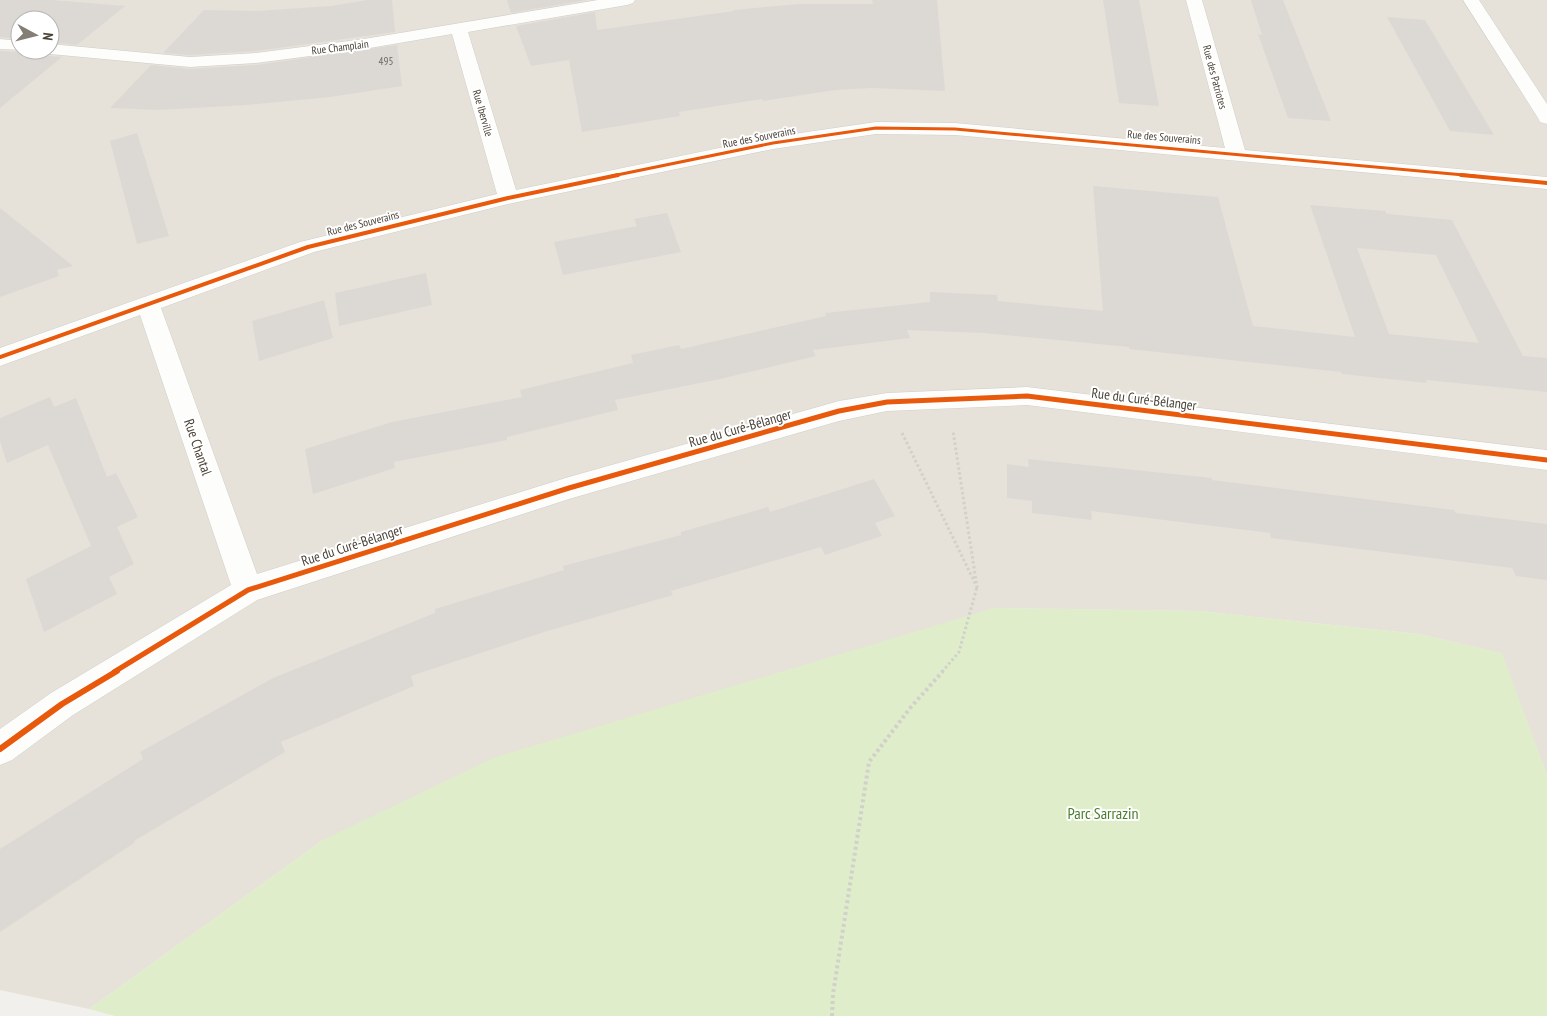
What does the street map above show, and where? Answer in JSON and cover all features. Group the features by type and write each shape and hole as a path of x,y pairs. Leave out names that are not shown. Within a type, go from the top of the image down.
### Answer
{"street":[{"name":"Rue Champlain","path":"60,50 190,62 256,58 345,47 627,0"},
{"name":"Rue des Patriotes","path":"1194,0 1236,154"},
{"path":"1471,0 1547,118"},
{"name":"Rue Iberville","path":"459,28 508,198"},
{"name":"Rue des Souverains","path":"0,357 308,247 508,198 772,143 876,128 955,128 1547,183"},
{"name":"Rue Chantal","path":"148,304 248,590"},
{"name":"Rue du Curé-Bélanger","path":"0,749 62,704 248,590 568,488 839,411 887,402 1027,396 1547,460"}],"path":[{"path":"832,1016 833,994 869,762 911,708 959,652 977,587 948,398"},
{"path":"887,402 977,587"}],"shaded area":[{"path":"0,0 1547,0 1547,775 1501,653 1419,634 1199,611 994,608 323,840 89,1009 0,990"}],"green space":[{"name":"Parc Sarrazin","path":"994,608 1199,611 1419,634 1502,653 1547,775 1547,1016 115,1016 89,1009 323,840 493,758"}],"building":[{"path":"0,0 52,0 125,6 77,45 60,43 60,10 10,10 10,38 0,37"},
{"path":"367,0 392,0 395,32 256,51 190,55 163,53 204,10 257,11 331,6"},
{"path":"507,0 587,0 511,13"},
{"path":"872,0 937,0 945,91 872,88 835,90 679,112 680,116 582,132 569,60 531,66 516,26 595,12 597,30 733,10 799,4 873,4"},
{"path":"1103,0 1139,0 1159,106 1119,103"},
{"path":"1251,0 1283,0 1331,121 1288,118 1258,34 1262,35"},
{"path":"1387,17 1425,20 1494,135 1450,131"},
{"path":"397,45 402,86 330,97 246,105 158,110 110,108 151,65 190,69 256,65"},
{"path":"0,51 10,51 10,60 58,60 0,108"},
{"path":"137,133 169,236 137,244 110,141"},
{"path":"1093,186 1218,197 1253,326 1355,337 1310,205 1385,211 1387,214 1452,220 1523,356 1547,358 1547,392 1426,380 1427,383 1342,374 1341,372 1129,349 1129,347 984,333 907,330 910,338 813,350 816,356 720,379 615,400 618,410 507,437 507,440 394,462 395,468 313,494 305,449 392,422 522,397 520,390 633,363 631,355 679,345 681,349 826,316 825,313 930,302 930,292 997,295 998,301 1103,311","holes":["1357,248 1436,255 1479,343 1389,334"]},
{"path":"0,208 73,266 57,270 59,276 0,297"},
{"path":"667,213 681,252 563,275 554,242 637,226 634,219"},
{"path":"426,273 432,305 339,326 335,293"},
{"path":"324,300 333,338 259,361 252,321"},
{"path":"50,397 54,407 76,398 107,477 116,473 138,517 117,527 134,564 109,577 117,594 44,632 26,579 91,546 48,445 7,463 0,441 0,418"},
{"path":"1028,459 1212,478 1212,480 1454,510 1456,513 1547,524 1547,580 1516,576 1512,568 1271,538 1270,533 1091,511 1092,520 1032,513 1032,501 1007,498 1007,464 1029,467"},
{"path":"874,479 895,516 875,523 882,536 825,555 821,547 671,591 673,595 544,632 411,676 414,686 281,742 285,752 134,841 134,843 0,932 0,849 143,759 140,752 273,678 435,613 435,609 564,570 563,566 681,535 681,532 768,507 770,512"}],"cycle path":[{"path":"0,357 308,247 508,198 773,143 876,128 955,129 1547,183"},
{"path":"0,749 62,704 248,590 569,488 839,411 887,402 1027,396 1547,460"}]}
